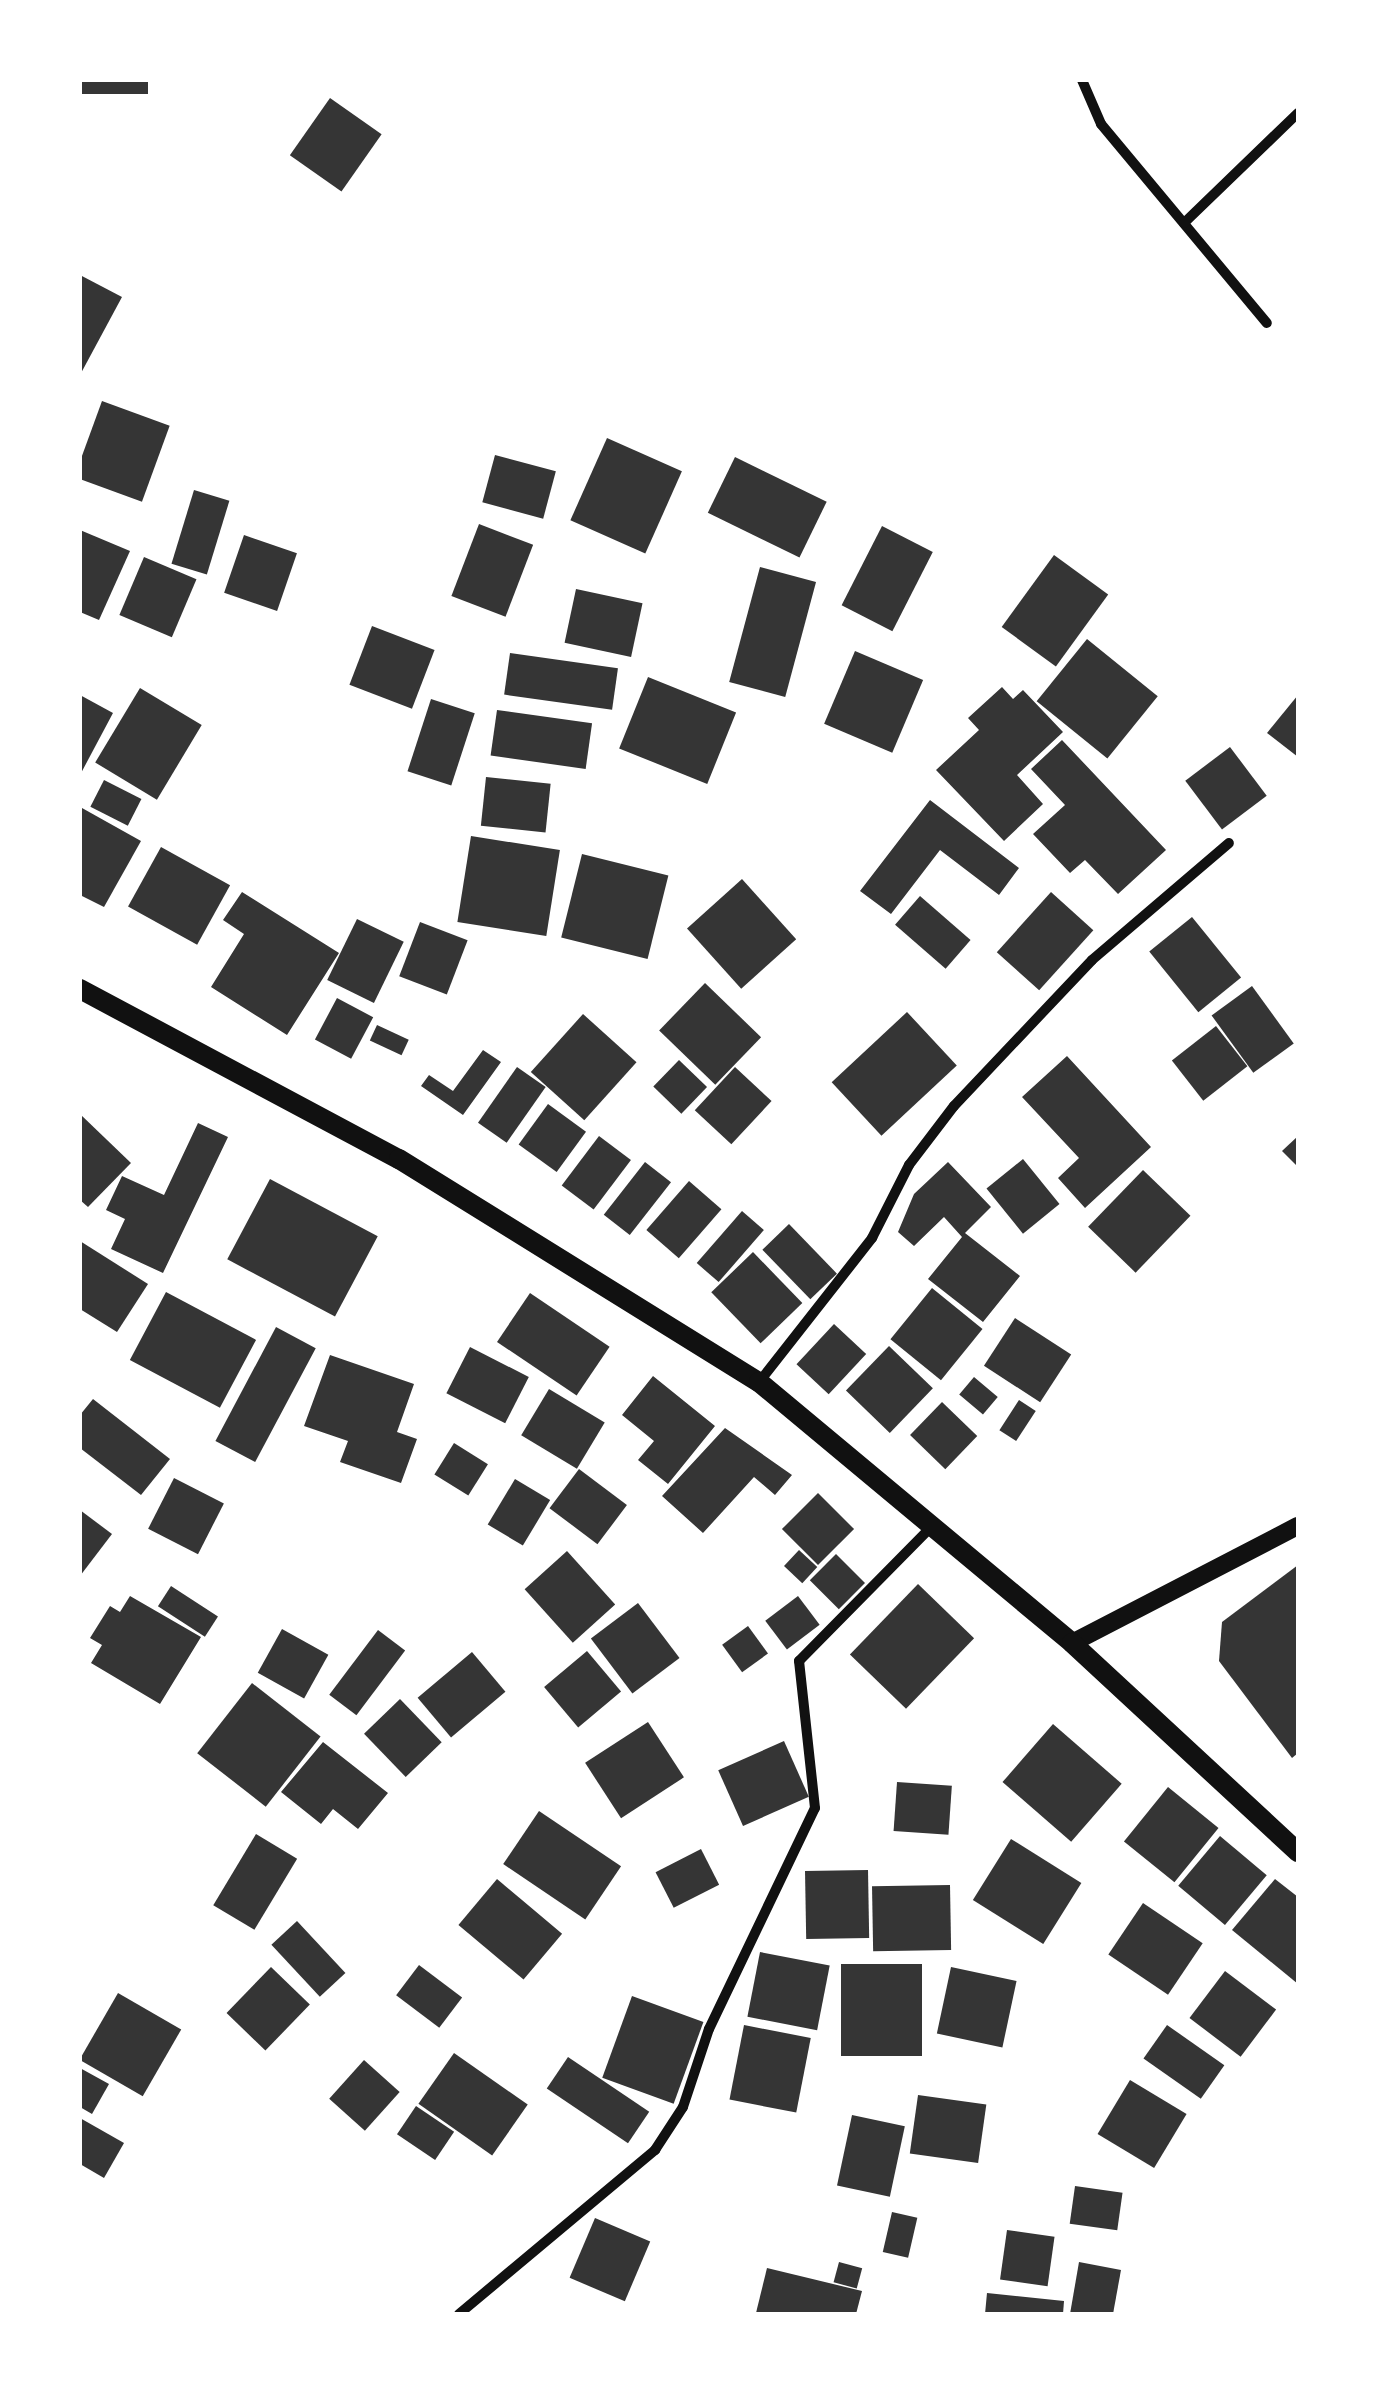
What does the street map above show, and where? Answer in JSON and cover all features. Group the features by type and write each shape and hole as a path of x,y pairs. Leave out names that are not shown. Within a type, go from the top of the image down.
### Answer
{"main road":[{"path":"80,989 399,1160 759,1382 1072,1643 1298,1852"}],"street":[{"path":"1082,80 1101,124 1267,323"},
{"path":"1184,224 1298,113"},
{"path":"759,1382 872,1238 909,1165 954,1106 1092,960 1229,844"},
{"path":"459,2314 656,2150 682,2108 709,2029 815,1808 798,1661 934,1525"},
{"path":"1072,1643 1298,1526"}],"building":[{"path":"80,80 148,80 148,94 80,94"},
{"path":"330,98 382,134 341,191 290,155"},
{"path":"80,275 122,297 80,375"},
{"path":"102,401 170,426 142,502 80,479 80,461"},
{"path":"607,438 682,471 645,554 570,520"},
{"path":"495,455 556,471 543,519 482,502"},
{"path":"735,457 827,502 799,557 708,513"},
{"path":"194,490 229,501 207,574 171,564"},
{"path":"479,524 533,545 506,617 451,596"},
{"path":"882,526 933,552 892,631 842,605"},
{"path":"80,530 130,551 99,620 80,612"},
{"path":"244,535 297,553 277,611 224,593"},
{"path":"1054,555 1108,594 1056,666 1002,627"},
{"path":"144,557 196,579 172,637 119,615"},
{"path":"760,567 816,582 785,697 729,682"},
{"path":"576,589 643,603 631,657 565,643"},
{"path":"372,626 435,650 412,709 349,685"},
{"path":"1087,639 1158,696 1107,758 1037,701"},
{"path":"855,651 923,680 892,753 824,724"},
{"path":"510,653 618,668 612,710 504,695"},
{"path":"648,677 736,713 707,784 619,748"},
{"path":"1002,687 1013,699 1023,690 1063,732 1017,775 1043,804 1004,841 936,770 979,730 968,718"},
{"path":"140,688 202,725 157,800 95,763"},
{"path":"80,695 113,713 80,775"},
{"path":"1298,695 1298,757 1267,733"},
{"path":"431,699 475,713 451,785 408,771"},
{"path":"497,710 592,723 586,769 491,756"},
{"path":"1062,740 1166,850 1118,894 1085,860 1070,873 1033,834 1065,805 1031,769"},
{"path":"1230,747 1267,796 1222,829 1185,781"},
{"path":"486,777 551,784 546,833 481,826"},
{"path":"104,780 141,799 128,826 90,807"},
{"path":"930,800 1019,868 999,895 940,850 891,914 860,891"},
{"path":"82,808 141,841 104,907 80,895"},
{"path":"471,836 560,850 546,936 457,922"},
{"path":"161,847 230,885 197,945 128,906"},
{"path":"582,854 668,876 648,959 561,937"},
{"path":"742,879 796,939 741,989 687,929"},
{"path":"242,892 339,953 287,1035 211,987 244,934 223,920"},
{"path":"1051,892 1093,930 1039,990 997,952"},
{"path":"920,896 971,940 946,969 895,925"},
{"path":"1192,917 1241,978 1198,1012 1149,952"},
{"path":"357,919 404,942 374,1003 327,980"},
{"path":"420,922 468,940 447,994 399,976"},
{"path":"705,983 761,1037 715,1085 659,1030"},
{"path":"1252,986 1294,1043 1253,1073 1212,1015"},
{"path":"337,998 373,1017 351,1059 315,1039"},
{"path":"907,1012 957,1065 881,1136 832,1082"},
{"path":"583,1014 637,1062 584,1120 531,1072"},
{"path":"377,1025 409,1040 402,1055 370,1040"},
{"path":"1216,1026 1247,1066 1203,1101 1172,1060"},
{"path":"483,1050 501,1062 463,1115 421,1086 429,1075 453,1091"},
{"path":"1067,1056 1151,1147 1085,1208 1058,1178 1079,1158 1022,1097"},
{"path":"679,1060 707,1087 681,1114 653,1087"},
{"path":"517,1067 546,1087 507,1143 478,1123"},
{"path":"735,1067 772,1101 731,1144 695,1110"},
{"path":"548,1104 586,1132 557,1172 519,1144"},
{"path":"80,1114 131,1163 88,1207 80,1200"},
{"path":"198,1123 228,1137 163,1273 111,1249 125,1219 106,1210 122,1176 164,1195"},
{"path":"599,1136 631,1160 594,1210 562,1186"},
{"path":"1298,1136 1298,1167 1282,1151"},
{"path":"1023,1159 1060,1204 1023,1234 986,1189"},
{"path":"645,1162 671,1182 630,1235 604,1215"},
{"path":"948,1162 991,1207 965,1233 1020,1276 983,1322 928,1279 962,1237 944,1217 914,1246 898,1232 914,1194"},
{"path":"1143,1170 1190,1216 1136,1273 1088,1227"},
{"path":"270,1179 378,1236 335,1317 227,1259"},
{"path":"689,1181 721,1209 679,1258 646,1230"},
{"path":"742,1211 764,1230 719,1282 697,1263"},
{"path":"789,1224 837,1274 810,1299 762,1250"},
{"path":"80,1241 148,1284 117,1332 80,1309"},
{"path":"753,1252 802,1303 761,1343 711,1292"},
{"path":"932,1288 983,1329 941,1380 890,1339"},
{"path":"166,1292 256,1340 220,1408 130,1360"},
{"path":"530,1293 610,1347 577,1396 497,1342"},
{"path":"1015,1318 1071,1354 1040,1402 984,1366"},
{"path":"834,1324 866,1354 829,1394 796,1364"},
{"path":"276,1327 316,1348 255,1462 215,1441"},
{"path":"889,1346 933,1388 890,1433 846,1391"},
{"path":"470,1347 529,1377 505,1423 446,1393"},
{"path":"330,1355 414,1384 397,1432 417,1439 401,1483 340,1462 348,1441 304,1426"},
{"path":"653,1376 715,1426 668,1484 638,1460 654,1441 622,1415"},
{"path":"974,1377 998,1397 983,1415 959,1395"},
{"path":"549,1389 605,1422 577,1469 521,1435"},
{"path":"93,1399 170,1459 141,1495 80,1448 80,1415"},
{"path":"1019,1400 1036,1411 1016,1441 999,1430"},
{"path":"942,1402 977,1436 945,1469 910,1435"},
{"path":"725,1428 792,1475 775,1495 754,1477 703,1533 662,1496"},
{"path":"454,1443 488,1464 468,1496 434,1474"},
{"path":"579,1469 627,1505 597,1544 550,1508"},
{"path":"174,1478 224,1503 198,1554 148,1529"},
{"path":"515,1479 550,1500 523,1546 488,1524"},
{"path":"818,1493 854,1529 818,1565 782,1529"},
{"path":"80,1510 112,1534 80,1576"},
{"path":"799,1550 817,1567 802,1583 784,1566"},
{"path":"567,1551 615,1605 573,1643 525,1589"},
{"path":"836,1554 865,1583 839,1609 810,1580"},
{"path":"1298,1565 1298,1753 1292,1758 1219,1661 1222,1622"},
{"path":"918,1584 974,1638 906,1709 850,1654"},
{"path":"171,1586 218,1616 205,1637 158,1606"},
{"path":"130,1596 201,1637 160,1704 91,1663 102,1645 90,1638 110,1606 120,1612"},
{"path":"798,1596 820,1625 787,1649 765,1621"},
{"path":"638,1603 680,1658 632,1694 591,1639"},
{"path":"748,1626 768,1654 742,1672 722,1645"},
{"path":"282,1629 328,1655 304,1698 258,1673"},
{"path":"378,1630 405,1650 356,1715 329,1695"},
{"path":"587,1651 621,1692 578,1728 544,1687"},
{"path":"472,1652 505,1692 451,1737 418,1698"},
{"path":"252,1683 321,1737 266,1807 197,1753"},
{"path":"400,1699 442,1742 406,1777 364,1734"},
{"path":"648,1722 684,1777 621,1818 585,1763"},
{"path":"1053,1724 1122,1784 1071,1842 1002,1782"},
{"path":"784,1741 809,1797 743,1826 718,1770"},
{"path":"323,1742 388,1793 358,1829 333,1809 321,1824 281,1792"},
{"path":"897,1782 952,1786 948,1835 894,1831"},
{"path":"1168,1787 1219,1828 1174,1882 1124,1841"},
{"path":"539,1811 621,1866 585,1919 503,1864"},
{"path":"256,1834 297,1859 254,1930 213,1905"},
{"path":"1220,1836 1267,1875 1225,1925 1178,1886"},
{"path":"1011,1839 1081,1883 1043,1944 973,1900"},
{"path":"701,1849 719,1885 674,1908 656,1872"},
{"path":"868,1870 869,1938 806,1939 805,1871"},
{"path":"497,1879 562,1934 524,1980 458,1925"},
{"path":"1275,1879 1298,1897 1298,1984 1232,1930"},
{"path":"950,1885 951,1950 873,1951 872,1886"},
{"path":"1143,1903 1203,1943 1168,1995 1108,1954"},
{"path":"297,1921 345,1973 320,1997 271,1945"},
{"path":"760,1952 830,1966 817,2030 747,2017"},
{"path":"841,1964 922,1964 922,2056 841,2056"},
{"path":"419,1965 462,1997 439,2028 396,1995"},
{"path":"271,1967 310,2005 265,2051 227,2013"},
{"path":"951,1967 1017,1981 1002,2047 937,2034"},
{"path":"1225,1971 1276,2010 1241,2057 1189,2018"},
{"path":"118,1993 181,2030 143,2096 80,2060"},
{"path":"632,1996 703,2022 674,2104 602,2078"},
{"path":"744,2025 811,2038 796,2113 729,2100"},
{"path":"1167,2025 1224,2065 1201,2099 1143,2059"},
{"path":"454,2053 528,2105 492,2155 418,2104"},
{"path":"568,2057 649,2112 628,2143 547,2089"},
{"path":"364,2060 400,2092 365,2131 329,2099"},
{"path":"80,2068 109,2084 92,2114 80,2107"},
{"path":"1130,2080 1187,2114 1154,2168 1098,2134"},
{"path":"918,2095 986,2105 978,2163 910,2153"},
{"path":"416,2106 454,2132 435,2160 397,2134"},
{"path":"852,2115 905,2126 890,2197 837,2185"},
{"path":"80,2118 124,2143 104,2178 80,2164"},
{"path":"1075,2186 1123,2193 1117,2230 1070,2224"},
{"path":"892,2212 917,2218 908,2258 883,2252"},
{"path":"595,2218 650,2241 625,2301 570,2278"},
{"path":"1007,2230 1055,2237 1048,2286 1000,2280"},
{"path":"839,2262 862,2268 857,2288 834,2282"},
{"path":"1079,2262 1121,2270 1113,2314 1070,2314"},
{"path":"767,2268 862,2291 856,2314 756,2313"},
{"path":"987,2293 1064,2301 1063,2314 985,2314"}]}
